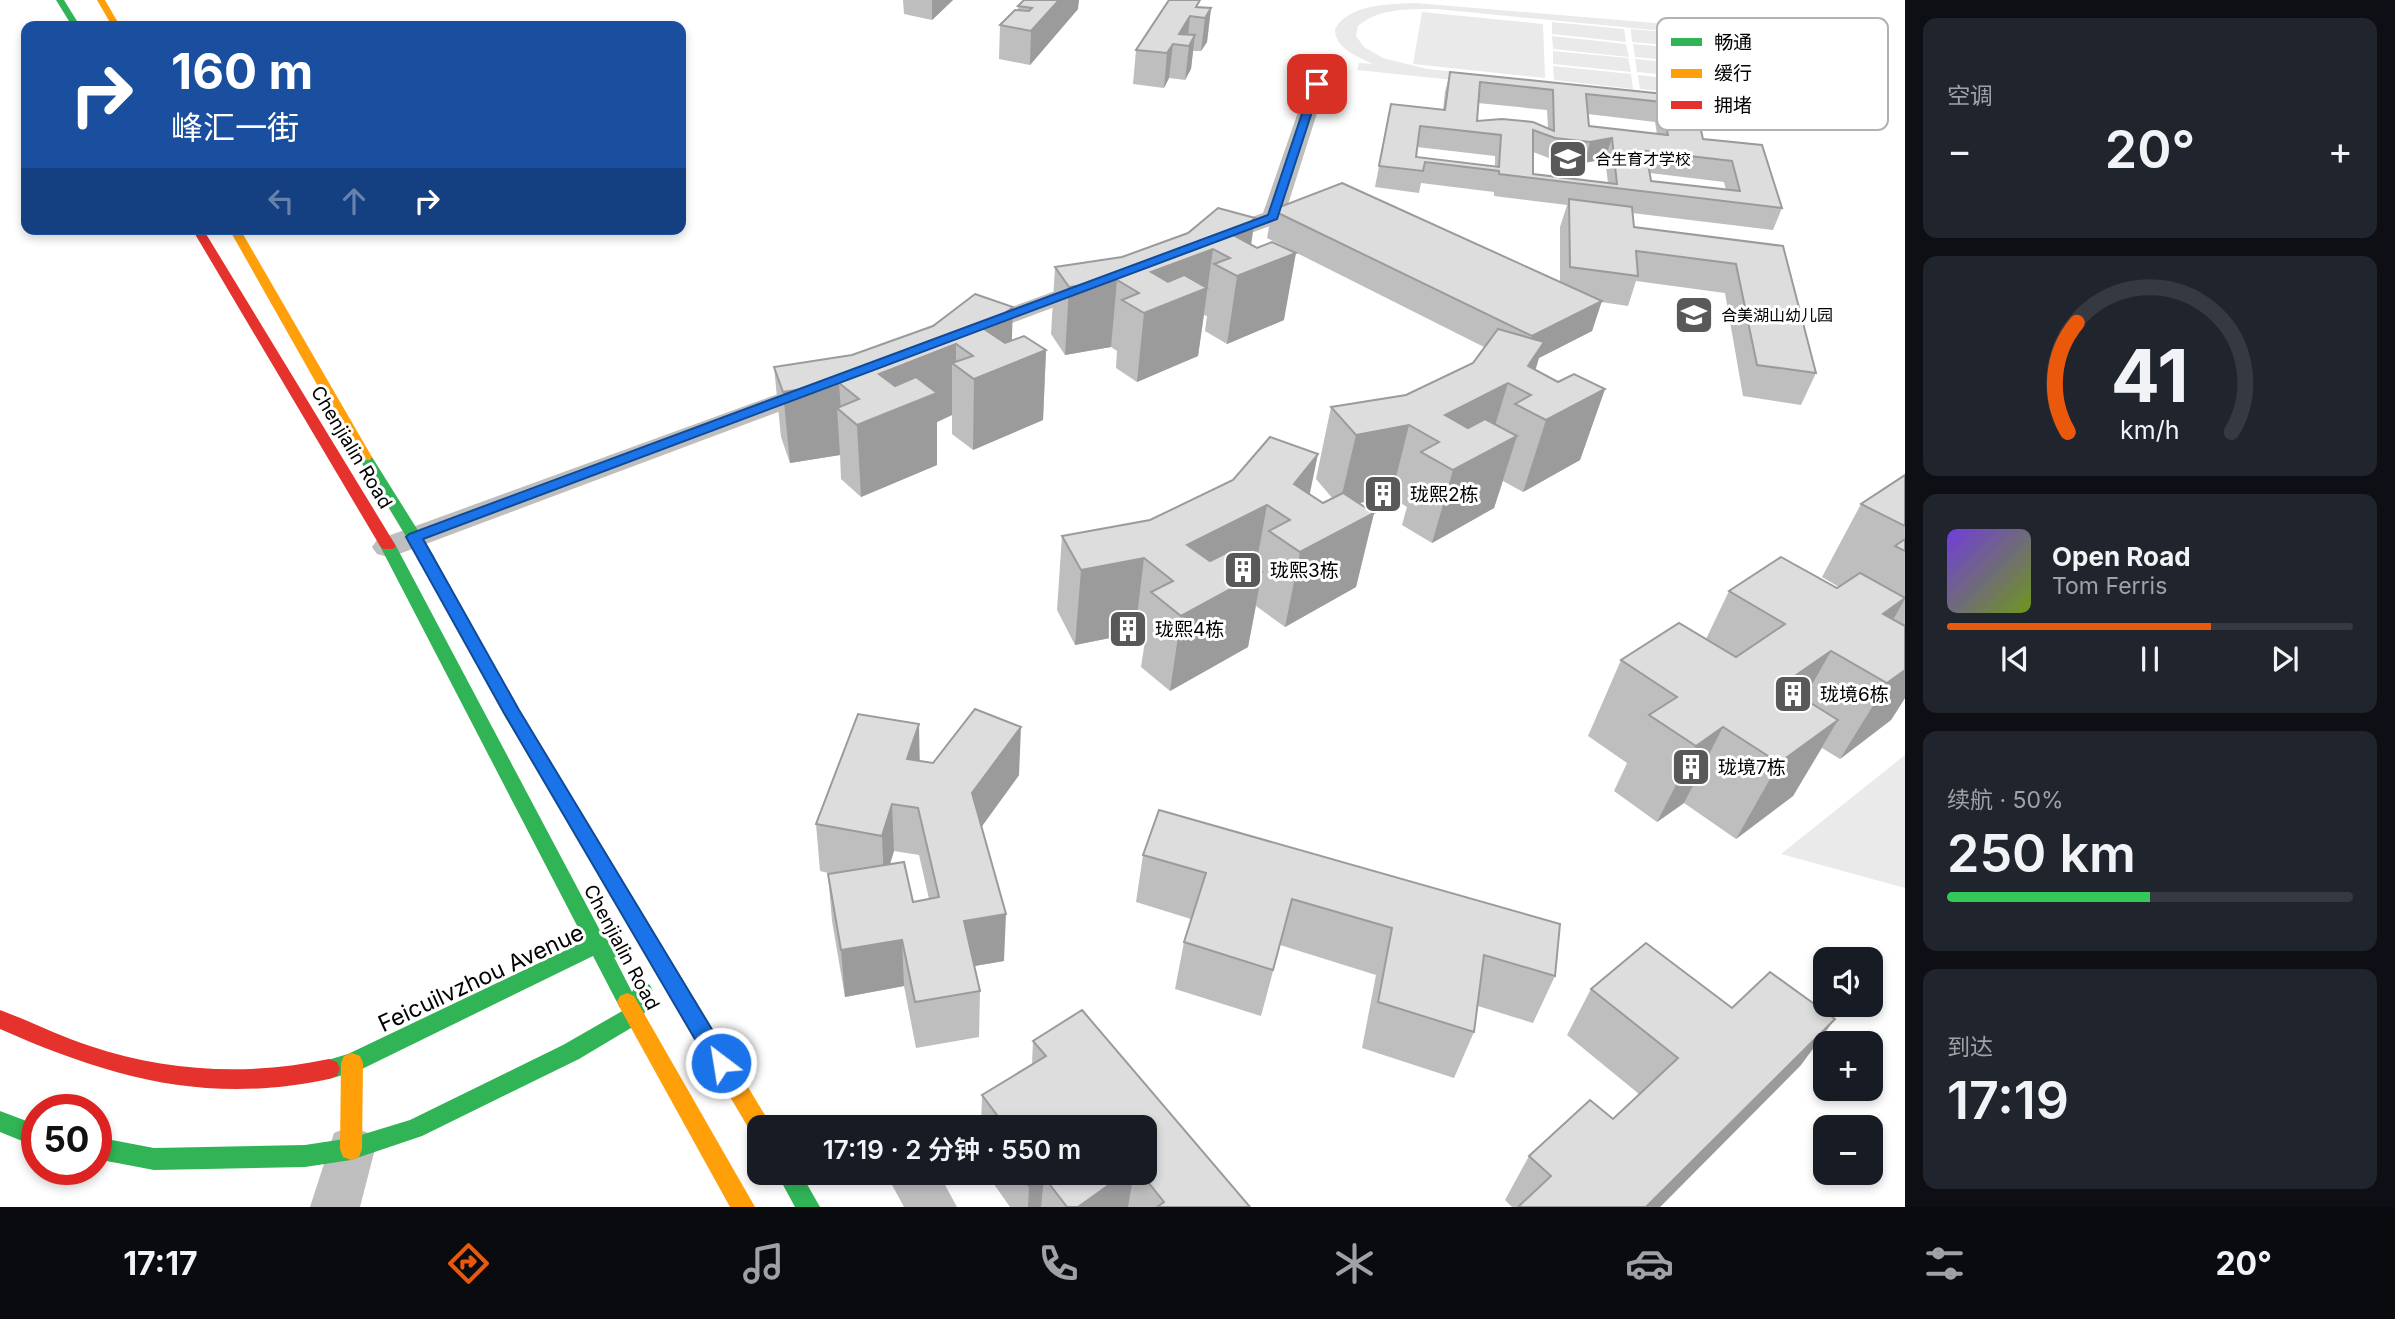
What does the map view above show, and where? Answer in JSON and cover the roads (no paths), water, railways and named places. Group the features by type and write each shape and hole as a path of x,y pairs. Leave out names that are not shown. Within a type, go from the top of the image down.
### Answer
{"main road":[{"path":"60,0 73,21"},
{"path":"101,0 113,21"},
{"name":"Chenjialin Road","path":"201,235 393,555 634,1015 743,1207"},
{"name":"Chenjialin Road","path":"237,235 394,507 419,545 512,713 753,1115"},
{"name":"Feicuilvzhou Avenue","path":"0,1019 68,1048 120,1065 184,1076 266,1081 294,1078 352,1063 597,946 656,956"},
{"path":"112,1151 154,1158 304,1156 351,1149 414,1129 571,1052 634,1015 656,956"},
{"path":"351,1149 352,1063"},
{"path":"0,1121 21,1130"},
{"path":"795,1185 808,1207"}],"street":[{"path":"1183,250 1273,217 1323,66"},
{"path":"951,338 1119,275"},
{"path":"393,555 847,377"},
{"path":"335,1207 351,1149"},
{"path":"918,1185 932,1207"}],"place":[{"name":"合生育才学校","path":"1568,159"},
{"name":"合美湖山幼儿园","path":"1694,315"},
{"name":"珑熙2栋","path":"1383,494"},
{"name":"珑熙3栋","path":"1243,570"},
{"name":"珑熙4栋","path":"1128,629"},
{"name":"珑境6栋","path":"1793,694"},
{"name":"珑境7栋","path":"1691,767"}]}
